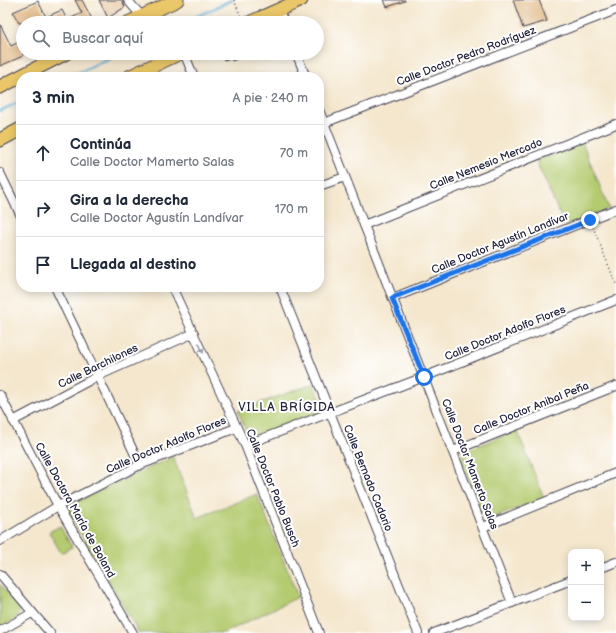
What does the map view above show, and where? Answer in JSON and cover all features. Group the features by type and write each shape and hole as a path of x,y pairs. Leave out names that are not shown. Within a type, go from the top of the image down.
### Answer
{"highway":[{"path":"151,16 177,0"},
{"path":"257,16 301,0"},
{"path":"29,72 52,60"},
{"path":"138,72 160,60"},
{"path":"0,87 16,79"},
{"path":"0,140 16,132"}],"street":[{"path":"128,0 141,16"},
{"path":"279,9 282,16"},
{"name":"Calle Doctor Pedro Rodríguez","path":"324,123 616,10"},
{"path":"187,60 192,72"},
{"path":"299,60 304,72"},
{"name":"Calle Doctor Mamerto Salas","path":"324,123 512,602"},
{"name":"Calle Nemesio Mercado","path":"364,225 616,124"},
{"path":"0,172 16,206"},
{"path":"324,184 345,177"},
{"name":"Calle Doctor Agustín Landívar","path":"392,298 616,209"},
{"path":"57,292 140,465"},
{"name":"Calle Doctor Pablo Busch","path":"174,292 245,445 319,633"},
{"name":"Calle Bernado Cadario","path":"282,292 418,633"},
{"name":"Calle Doctor Adolfo Flores","path":"245,445 424,377 616,300"},
{"name":"Calle Barchilones","path":"13,422 98,376 194,333"},
{"name":"Calle Doctor Anibal Peña","path":"454,451 616,386"},
{"name":"Calle Doctora María de Boland","path":"0,395 58,506 133,633"},
{"name":"Calle Doctor Adolfo Flores","path":"0,541 58,506 140,465 236,428"},
{"path":"483,527 616,473"},
{"path":"604,567 616,562"},
{"path":"0,574 50,633"},
{"path":"434,633 568,581"},
{"path":"0,631 32,613"}],"path":[{"path":"234,0 243,16"},
{"path":"590,220 616,284"}],"green space":[{"path":"582,142 609,209 565,226 536,161"},
{"path":"313,384 321,402 317,413 254,437 247,433 238,411"},
{"path":"517,430 544,498 493,518 487,518 482,515 462,461 465,451"},
{"path":"173,457 197,518 257,494 298,597 224,633 139,633 69,513 69,508 71,504"},
{"path":"60,526 72,547 61,553 49,532"},
{"path":"0,584 20,608 20,612 16,618 0,627"}],"building":[{"path":"75,0 82,0 90,16 76,16 82,13"},
{"path":"99,0 122,0 125,7 111,16 107,16"},
{"path":"384,0 405,0 405,1 387,7"},
{"path":"513,0 539,0 547,21 523,28"},
{"path":"38,1 46,16 16,16 16,18 13,12"},
{"path":"62,10 65,16 48,16"},
{"path":"0,24 11,46 16,44 16,59 0,66"}],"waterway":[{"path":"198,16 232,0"},
{"path":"80,72 105,60"},
{"path":"0,111 16,103"}],"district":[{"name":"VILLA BRÍGIDA","path":"287,407"}],"route":[{"path":"424,377 392,298 590,220"}]}
